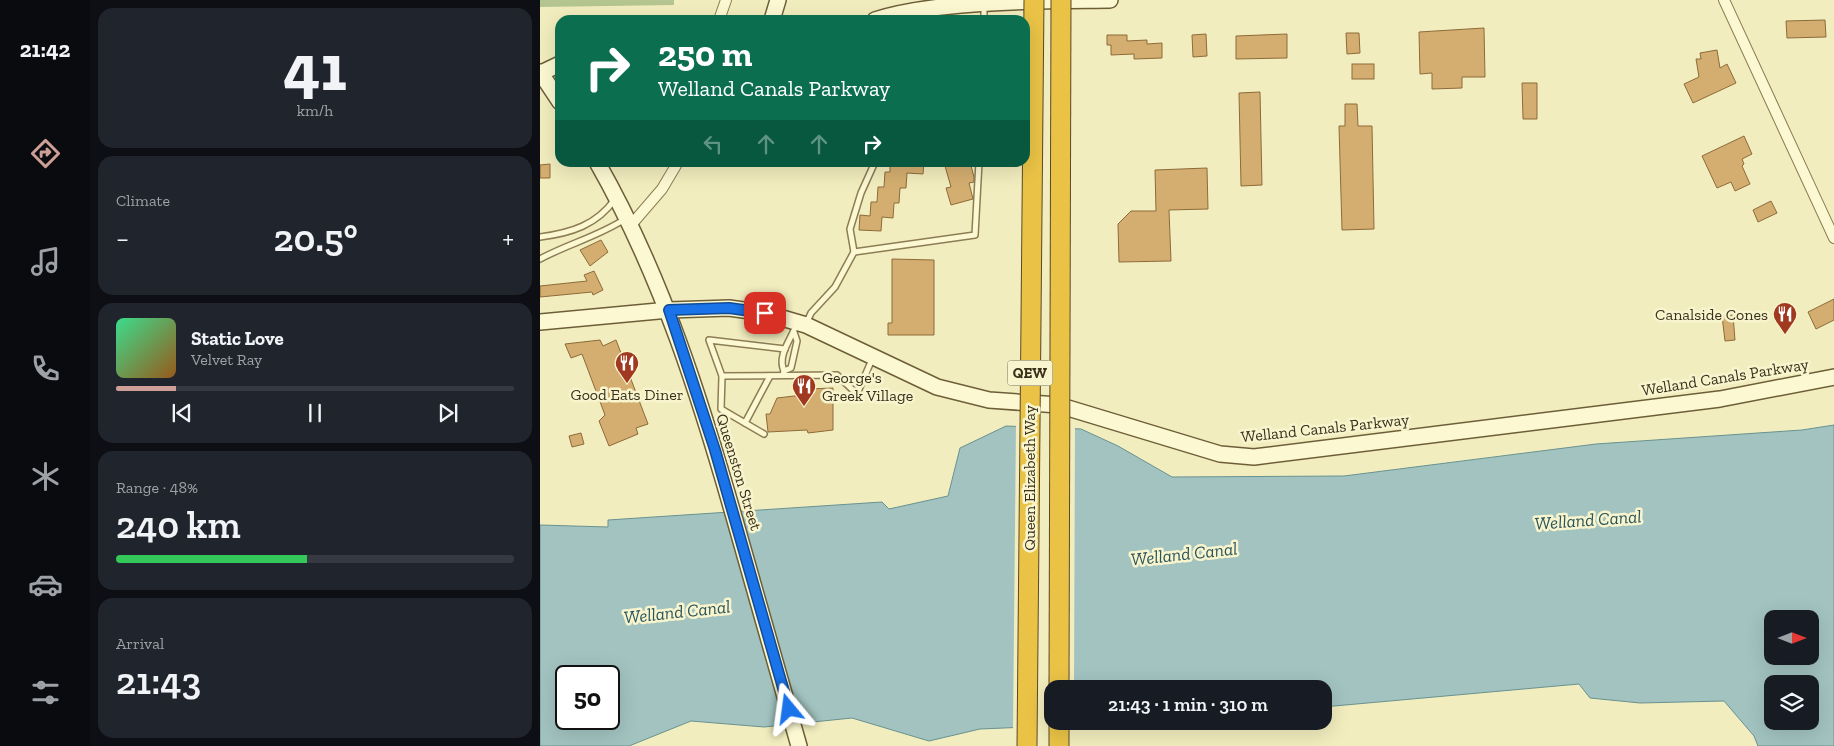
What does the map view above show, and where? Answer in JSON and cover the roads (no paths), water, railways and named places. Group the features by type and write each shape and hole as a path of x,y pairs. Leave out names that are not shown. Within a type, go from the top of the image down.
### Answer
{"highway":[{"name":"Queen Elizabeth Way","path":"1027,746 1034,0"},
{"name":"Queen Elizabeth Way","path":"1059,680 1061,0"},
{"path":"1059,730 1059,746"}],"main road":[{"path":"774,15 780,0"},
{"path":"780,0 784,15"},
{"path":"897,15 919,9 984,3 1110,0"},
{"path":"555,66 540,72 555,94"},
{"name":"Queenston Street","path":"600,167 630,222 669,310 715,450 799,746"},
{"name":"Welland Canals Parkway","path":"540,322 669,310 729,308 765,313 873,357 937,387 989,400 1058,405 1220,454 1254,457 1720,399 1834,377"}],"street":[{"path":"721,15 726,0"},
{"path":"1724,0 1834,238"},
{"path":"630,222 662,189 675,167"}],"lane":[{"path":"984,3 984,15"},
{"path":"783,373 781,365 785,349 799,326 836,287 854,252 850,229 873,167"},
{"path":"854,252 975,234 980,167"},
{"path":"540,238 566,234 588,224 605,213 617,197"},
{"path":"540,259 564,246 630,222"},
{"path":"783,373 791,368 799,326"},
{"path":"764,434 720,408 722,376 709,340 785,349"},
{"path":"722,376 770,376 783,373 837,376 858,394 873,357"},
{"path":"745,423 770,376"}],"water":[{"name":"Welland Canal","path":"1834,425 1834,746 1758,746 1754,736 1724,701 1640,703 1590,698 1579,684 1332,706 1332,680 1044,680 1044,726 980,729 929,741 852,718 764,727 691,721 629,746 540,746 540,525 608,527 608,520 882,502 889,509 948,496 960,448 1006,426 1081,429 1118,446 1172,477 1344,476 1596,444 1802,430"}],"place":[{"name":"Canalside Cones","path":"1785,335"},
{"name":"Good Eats Diner","path":"627,384"},
{"name":"George's Greek Village","path":"804,407"}]}
